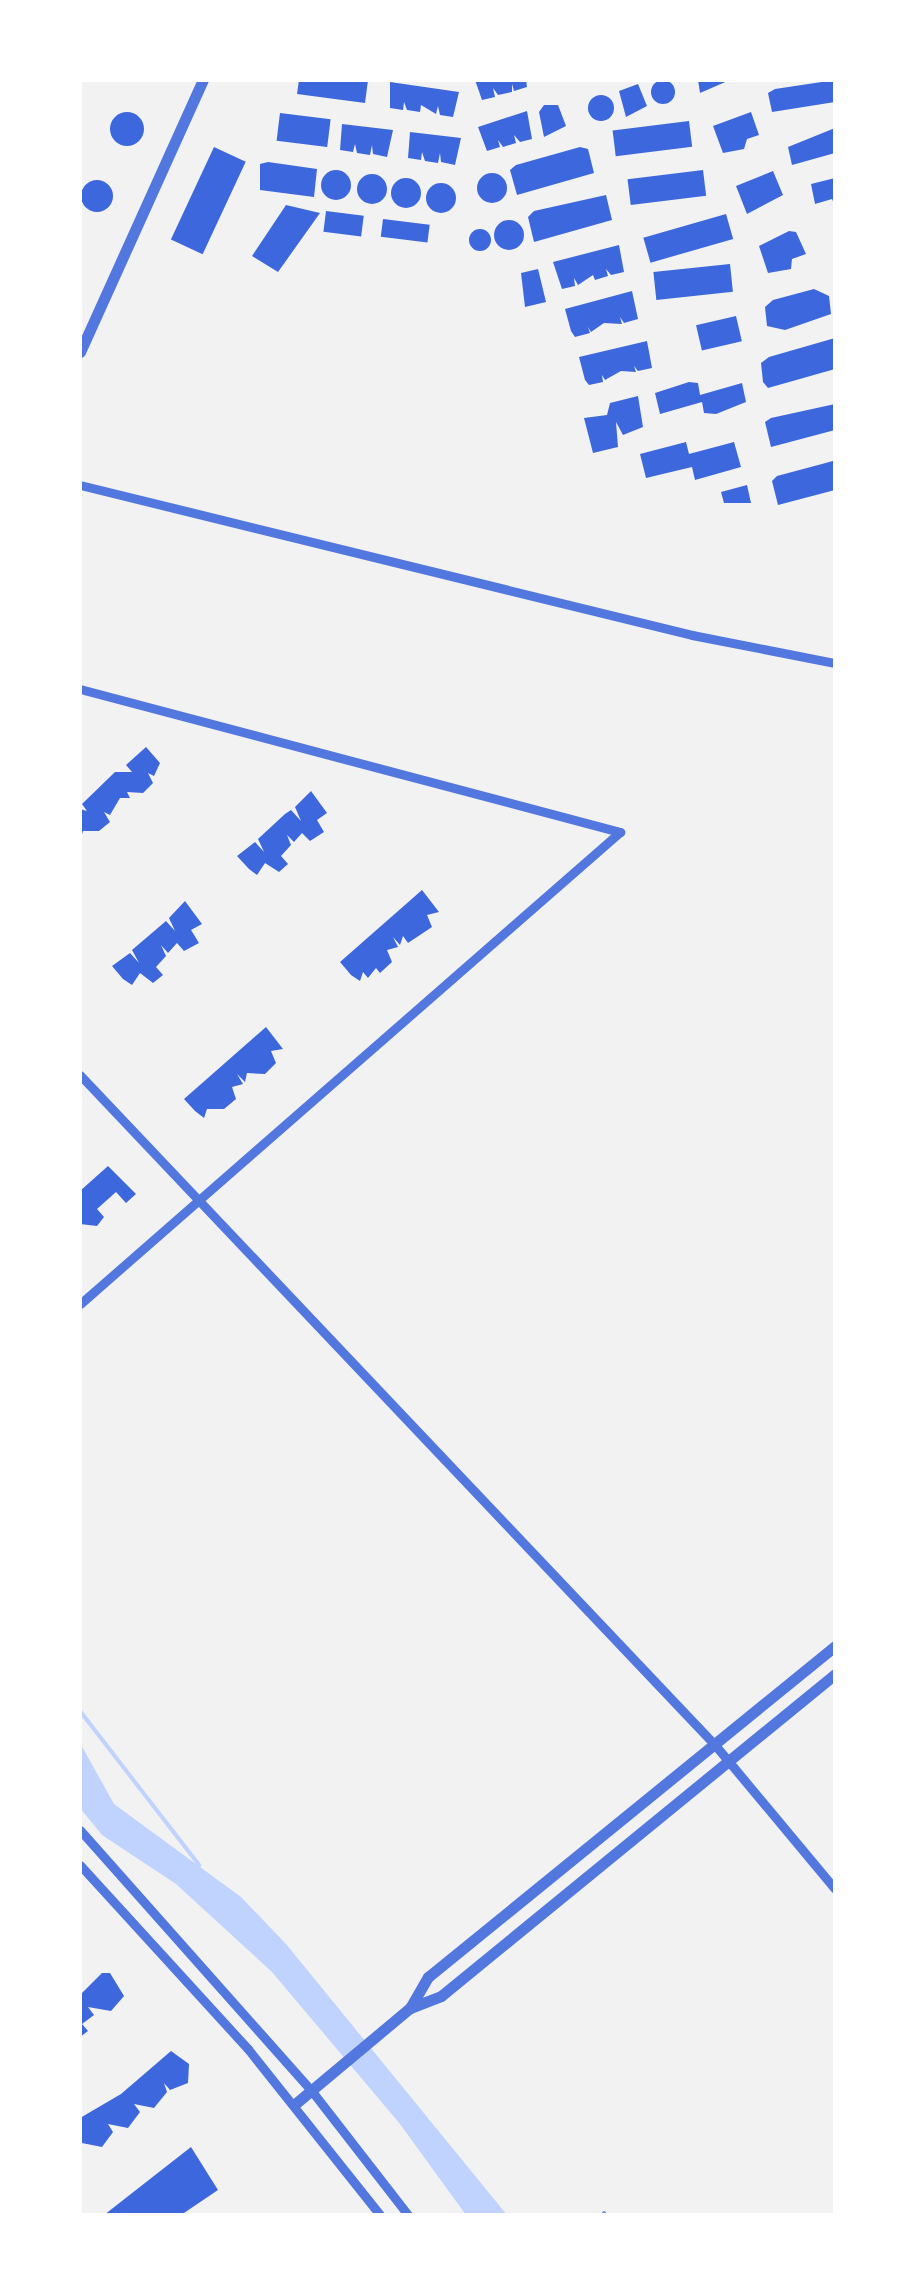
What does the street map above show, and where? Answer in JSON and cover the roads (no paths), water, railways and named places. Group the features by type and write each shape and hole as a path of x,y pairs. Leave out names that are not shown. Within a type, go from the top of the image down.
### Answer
{"street":[{"path":"80,352 203,80"},
{"path":"80,485 692,636 835,663"},
{"path":"80,689 620,832 80,1304"},
{"path":"80,1075 730,1761 835,1889"},
{"path":"410,2008 428,1977 835,1646"},
{"path":"294,2104 410,2008 442,1996 835,1674"},
{"path":"80,1830 311,2090 408,2215"},
{"path":"80,1865 294,2104 380,2215"}],"water":[{"path":"80,1743 114,1804 241,1897 286,1944 507,2215 466,2215 400,2124 272,1972 176,1884 102,1835 80,1808"}],"waterway":[{"path":"80,1711 199,1865"}]}
